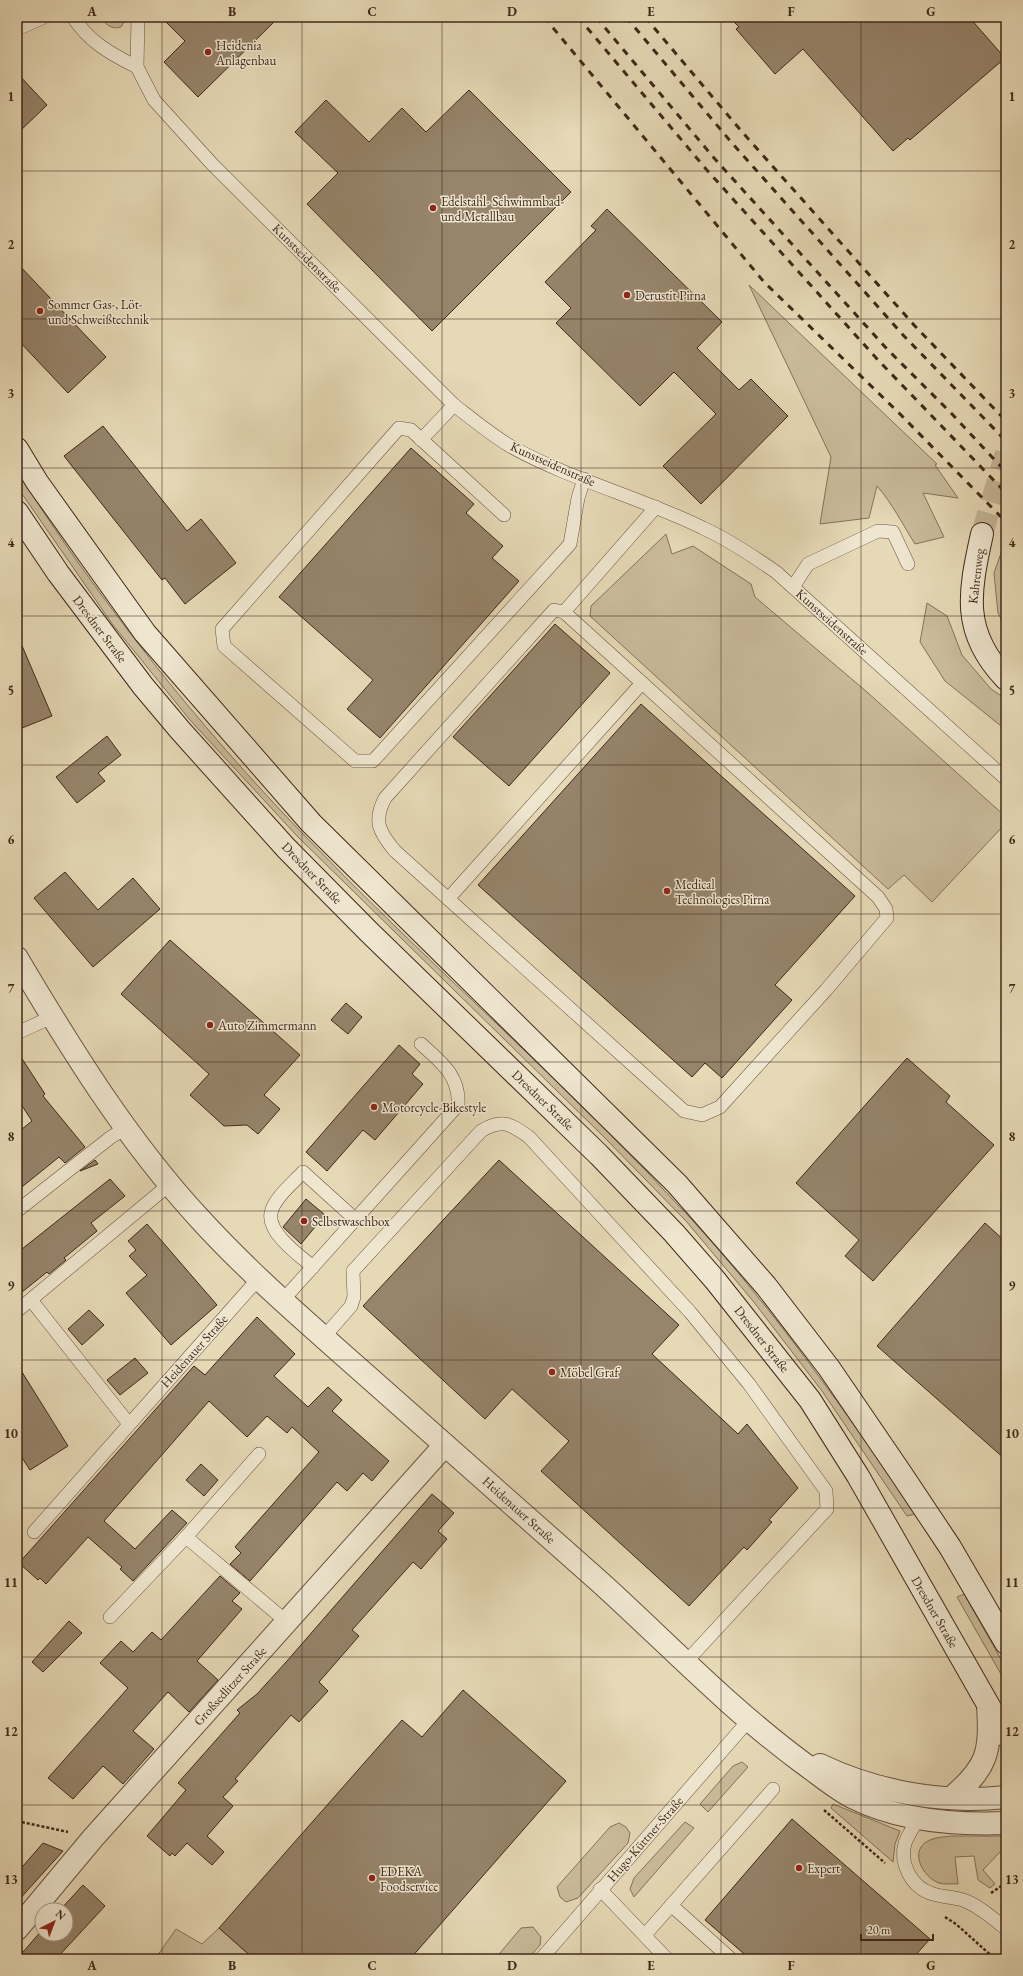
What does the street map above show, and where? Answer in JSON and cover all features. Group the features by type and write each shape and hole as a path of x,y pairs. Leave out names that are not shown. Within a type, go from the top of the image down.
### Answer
{"main road":[{"path":"17,449 37,482 145,633 311,823 677,1184 766,1286 829,1368 900,1472 950,1547 1006,1643"},
{"name":"Dresdner Straße","path":"17,512 58,573 143,686 286,848 599,1155 674,1233 715,1280 810,1400 858,1476 1006,1736"},
{"name":"Kahrenweg","path":"982,534 974,570 970,598 973,623 982,648 1006,679"},
{"name":"Heidenauer Straße","path":"17,958 62,1036 126,1128 170,1184 218,1238 283,1300 602,1584 749,1720 777,1744 840,1790 855,1799 876,1807 918,1819 971,1824 1006,1823"},
{"name":"Großsedlitzer Straße","path":"17,1929 93,1838 445,1445"},
{"path":"951,1798 970,1782 987,1753 990,1736 988,1705"},
{"name":"Heidenauer Straße","path":"777,1744 834,1771 898,1792 951,1798 1006,1796"}],"lane":[{"path":"22,27 44,17"},
{"path":"74,17 81,30 107,52 137,67"},
{"name":"Kunstseidenstraße","path":"138,17 137,67 154,100 212,164 454,405 480,427 546,464 656,507 703,528 742,549 776,572 1006,779"},
{"path":"421,440 454,405"},
{"path":"504,515 411,430 399,428 222,629 224,646 355,761 373,761 570,544 578,498 584,480"},
{"path":"564,612 656,507"},
{"path":"793,587 808,564 878,531 893,532 908,564"},
{"path":"554,610 564,612 642,682 878,897 886,909 887,918 815,1002 720,1107 702,1115 684,1111 448,898 387,841 380,829 379,809 385,798 554,610"},
{"path":"448,898 642,682"},
{"path":"17,1034 52,1017"},
{"path":"283,1300 458,1106 457,1085 448,1069 421,1044"},
{"path":"324,1337 351,1306 354,1297 354,1271 481,1131 492,1125 502,1123 512,1126 529,1137 690,1312 749,1384 826,1491 827,1509 686,1662"},
{"path":"17,1211 111,1137 126,1128"},
{"path":"313,1267 283,1240 272,1226 271,1213 278,1200 303,1172 356,1220"},
{"path":"17,1311 170,1184"},
{"name":"Heidenauer Straße","path":"34,1532 259,1278"},
{"path":"31,1300 129,1424"},
{"path":"110,1617 186,1538 259,1454"},
{"path":"186,1538 287,1622"},
{"name":"Hugo-Küttner-Straße","path":"541,1959 600,1889 749,1720"},
{"path":"645,1935 773,1790"},
{"path":"918,1819 906,1842 903,1854 908,1872 914,1883 921,1889 932,1894 964,1900 1006,1929"},
{"path":"600,1889 667,1959"},
{"path":"671,1906 731,1959"}],"path":[{"path":"820,1806 889,1866"},
{"path":"17,1821 93,1838"},
{"path":"940,1915 956,1924 993,1958"}],"shaded area":[{"path":"100,17 125,17 121,27 114,28 109,26"},
{"path":"749,285 937,464 935,465 958,498 923,493 944,537 915,544 877,486 869,518 820,524 831,457"},
{"path":"17,471 81,567 116,614 151,660 226,750 264,793 352,884 598,1122 693,1221 753,1291 809,1363 915,1514 907,1516 822,1391 753,1301 686,1221 603,1136 298,837 190,720 113,625 20,491 17,486"},
{"path":"666,534 672,554 693,546 751,584 755,597 867,692 1006,817 1006,823 932,902 904,875 888,889 590,616 591,606"},
{"path":"1006,539 1006,628 998,613 994,573"},
{"path":"927,603 947,616 962,655 991,689 1006,699 1006,730 945,681 920,642"},
{"path":"964,1594 1006,1668 1006,1683 957,1597"},
{"path":"17,1649 20,1656 21,1732 17,1737"},
{"path":"742,1762 748,1767 708,1812 700,1804 733,1766"},
{"path":"833,1804 900,1831 895,1844 893,1862 831,1808"},
{"path":"685,1822 694,1828 634,1897 630,1889 634,1878"},
{"path":"619,1823 626,1827 630,1833 628,1843 578,1898 566,1902 560,1897 557,1887 610,1827"},
{"path":"951,1836 1006,1836 1006,1858 1000,1852 983,1870 995,1884 990,1888 978,1880 974,1856 955,1857 958,1884 939,1883 927,1875 920,1863 919,1856 923,1844 930,1840"},
{"path":"533,1927 541,1937 540,1945 528,1959 495,1959 521,1928"},
{"path":"219,1928 254,1959 155,1959 176,1929 202,1944"}],"building":[{"name":"Heidenia Anlagenbau","path":"161,17 279,17 198,97 164,62 185,41"},
{"path":"729,17 969,17 1005,58 910,140 908,138 893,151 803,49 775,74 736,29 739,27"},
{"path":"17,73 47,105 17,134"},
{"name":"Edelstahl- Schwimmbad- und Metallbau","path":"469,90 571,192 432,331 307,204 338,173 295,132 326,100 369,142 402,108 426,132"},
{"name":"Derustit Pirna","path":"607,209 722,322 697,348 739,390 751,379 788,416 701,504 663,466 716,414 674,372 640,406 556,323 571,308 545,282 596,230 591,226"},
{"name":"Sommer Gas-, Löt- und Schweißtechnik","path":"17,263 106,357 68,393 17,339"},
{"path":"103,426 187,531 201,519 236,563 185,604 165,578 162,580 64,456"},
{"path":"411,448 474,504 466,513 503,546 492,558 519,581 380,738 347,709 373,680 279,597"},
{"path":"555,624 610,673 509,786 453,737"},
{"path":"17,634 52,716 17,730"},
{"name":"Medical Technologies Pirna","path":"641,704 855,896 775,985 792,1000 722,1078 705,1063 692,1077 478,885"},
{"path":"107,736 121,755 98,773 105,781 77,803 56,777"},
{"path":"65,872 98,910 133,878 160,909 93,967 34,898"},
{"name":"Auto Zimmermann","path":"170,940 300,1055 264,1095 280,1109 258,1134 247,1125 224,1126 190,1095 209,1074 121,994"},
{"path":"346,1003 362,1017 348,1034 331,1020"},
{"name":"Motorcycle-Bikestyle","path":"399,1045 420,1064 412,1074 423,1084 375,1140 363,1130 327,1171 306,1152"},
{"path":"17,1051 45,1094 43,1096 85,1147 65,1163 59,1157 17,1191 17,1133 32,1121 17,1098"},
{"path":"907,1058 950,1096 946,1102 994,1145 873,1281 845,1256 859,1240 796,1183"},
{"path":"95,1160 98,1164 80,1171"},
{"name":"Möbel Graf","path":"499,1160 679,1325 652,1354 738,1434 747,1424 798,1488 769,1520 772,1522 747,1550 744,1547 689,1606 541,1471 569,1441 512,1389 485,1419 363,1306"},
{"path":"110,1179 125,1196 91,1223 97,1231 64,1258 66,1260 49,1274 47,1272 17,1296 17,1253"},
{"name":"Selbstwaschbox","path":"306,1199 325,1215 301,1244 283,1227"},
{"path":"985,1223 1006,1242 1006,1460 877,1346"},
{"path":"147,1224 217,1305 171,1345 126,1293 147,1275 129,1256 136,1250 128,1241"},
{"path":"89,1310 104,1325 82,1345 68,1329"},
{"path":"257,1317 295,1354 274,1376 308,1407 328,1387 342,1400 332,1411 389,1461 372,1481 363,1473 347,1491 337,1482 250,1581 230,1564 241,1553 235,1547 319,1452 292,1427 287,1433 267,1416 247,1437 209,1401 104,1521 135,1549 172,1510 187,1523 133,1581 120,1569 122,1567 88,1537 46,1584 40,1578 38,1580 19,1563 194,1366 205,1375"},
{"path":"135,1358 148,1373 120,1395 107,1380"},
{"path":"17,1364 68,1446 30,1470 17,1450"},
{"path":"201,1464 218,1480 204,1496 186,1480"},
{"path":"432,1494 454,1513 438,1531 447,1539 421,1569 413,1562 352,1630 359,1636 319,1682 328,1691 299,1722 291,1715 235,1779 238,1781 223,1797 233,1806 207,1836 224,1852 212,1865 187,1843 175,1856 172,1853 170,1856 147,1836 186,1790 178,1783 240,1713 237,1710 257,1694 287,1661"},
{"path":"220,1576 240,1593 232,1601 242,1609 197,1661 218,1680 189,1712 168,1692 133,1731 154,1749 123,1784 103,1766 73,1799 48,1778 128,1688 100,1663 121,1641 133,1652 152,1632 161,1640"},
{"path":"69,1621 82,1633 43,1672 32,1662"},
{"name":"EDEKA Foodservice","path":"463,1690 566,1781 410,1959 254,1959 219,1928 402,1720 422,1737"},
{"name":"Expert","path":"792,1819 930,1939 912,1959 750,1959 705,1920"},
{"path":"43,1843 63,1851 17,1902 17,1873"},
{"path":"83,1885 105,1906 74,1940 74,1902 67,1902"},
{"path":"34,1939 34,1942 72,1942 56,1959 17,1959"}],"tunnel":[{"path":"982,534 1006,453"}],"railway":[{"path":"544,17 764,282 901,415 1006,522"},
{"path":"578,17 706,169 878,360 1006,493"},
{"path":"596,17 714,158 887,349 952,414 1006,472"},
{"path":"626,17 732,143 904,336 1006,441"},
{"path":"645,17 743,133 914,325 1006,421"}],"place":[{"name":"Heidenia Anlagenbau","path":"208,52"},
{"name":"Edelstahl- Schwimmbad- und Metallbau","path":"433,208"},
{"name":"Derustit Pirna","path":"627,295"},
{"name":"Sommer Gas-, Löt- und Schweißtechnik","path":"40,311"},
{"name":"Medical Technologies Pirna","path":"667,891"},
{"name":"Auto Zimmermann","path":"210,1025"},
{"name":"Motorcycle-Bikestyle","path":"374,1107"},
{"name":"Selbstwaschbox","path":"304,1221"},
{"name":"Möbel Graf","path":"552,1372"},
{"name":"Expert","path":"799,1868"},
{"name":"EDEKA Foodservice","path":"372,1878"}]}
